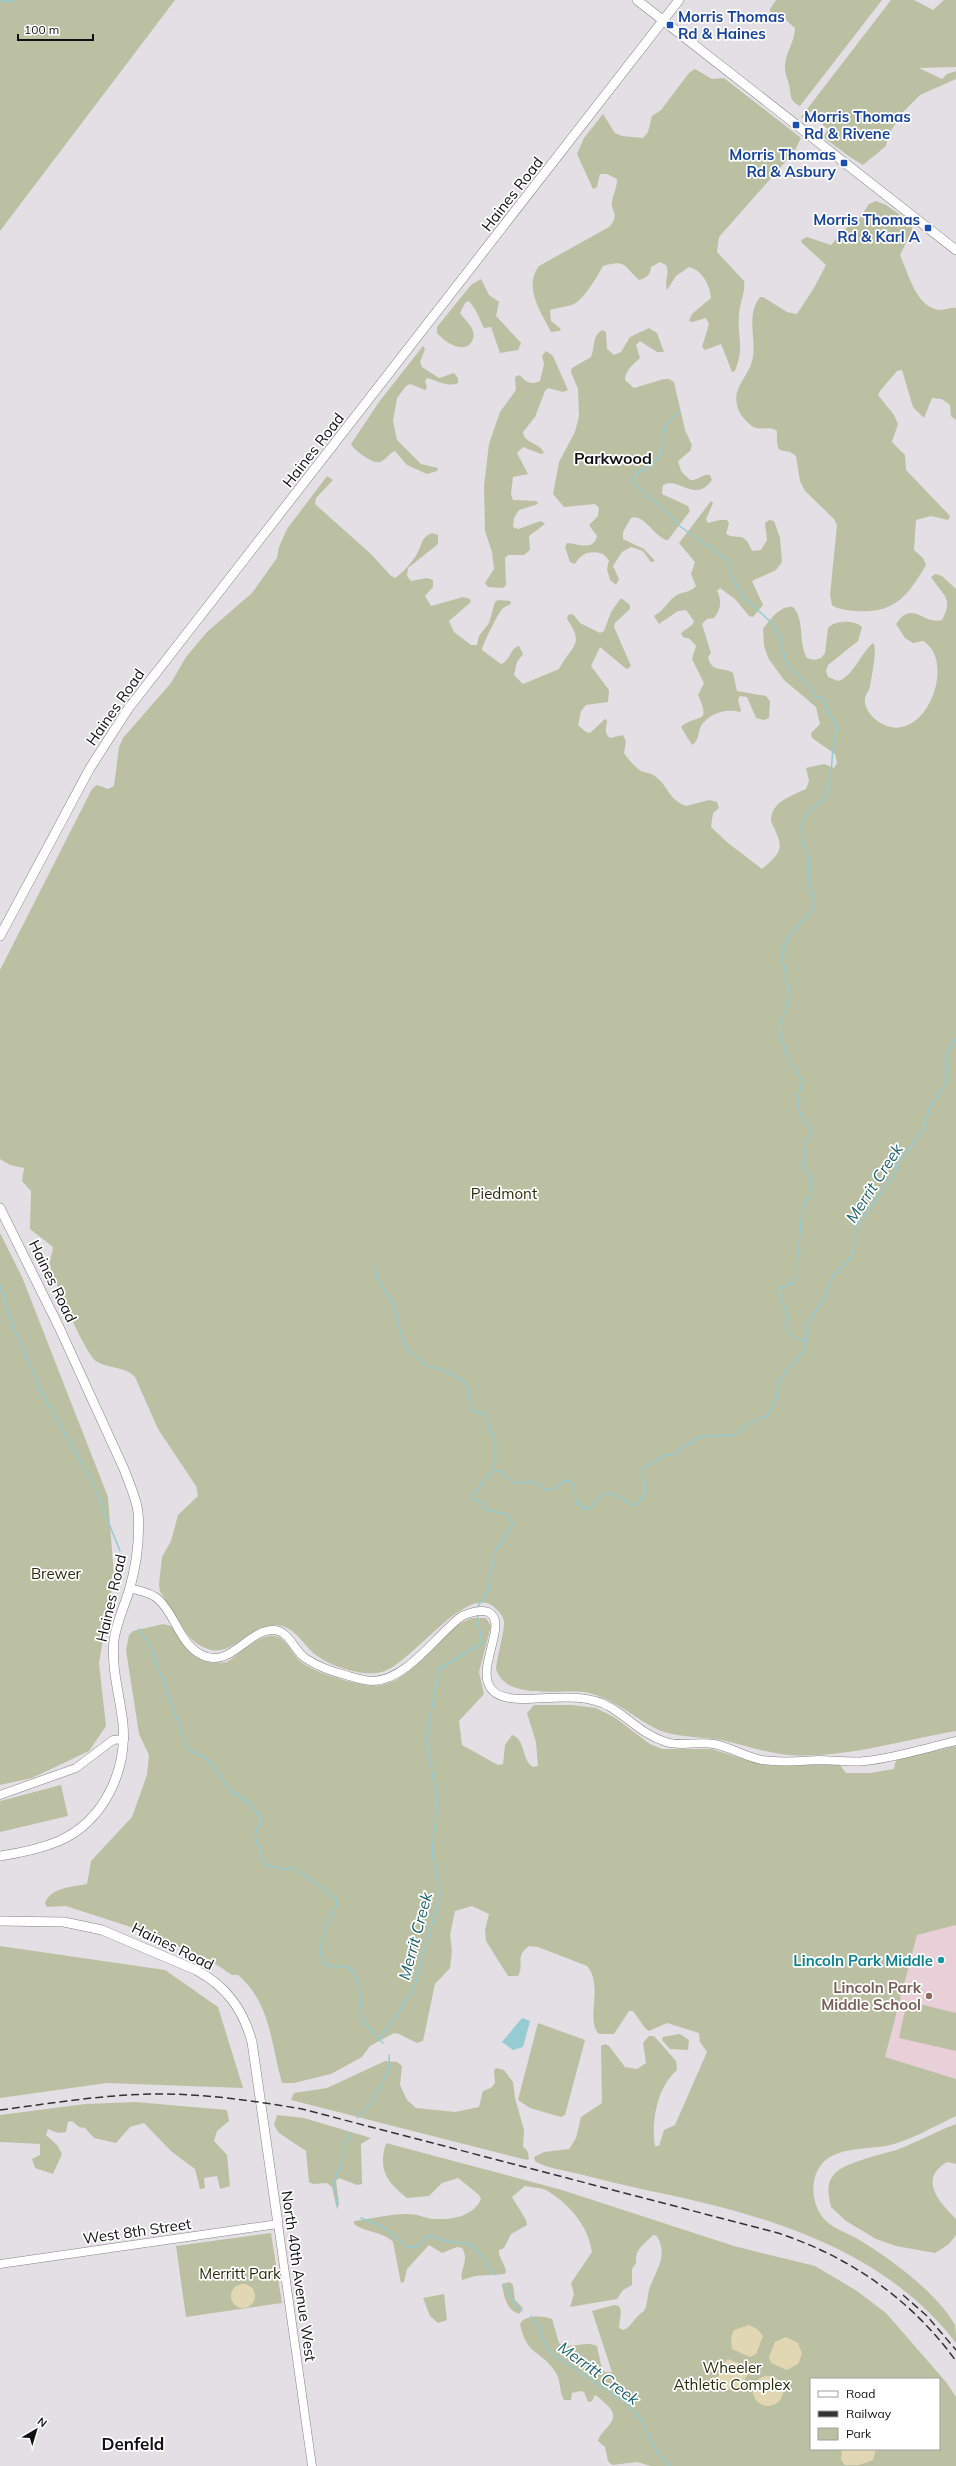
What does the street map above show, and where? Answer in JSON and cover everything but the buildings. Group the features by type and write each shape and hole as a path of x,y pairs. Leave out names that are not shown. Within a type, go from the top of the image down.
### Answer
{"main road":[{"path":"637,0 956,250"},
{"name":"Haines Road","path":"0,936 90,768 128,709 679,0"},
{"name":"Haines Road","path":"0,1208 59,1327 133,1493 138,1512 138,1529 130,1588 115,1637 113,1651 113,1664 124,1738 121,1763 115,1784 99,1808 88,1820 61,1840 0,1856"},
{"name":"Haines Road","path":"0,1921 64,1922 102,1930 208,1977 228,1994 247,2025 255,2057 259,2090"},
{"name":"North 40th Avenue West","path":"259,2090 278,2224"}],"street":[{"path":"130,1588 144,1592 158,1599 186,1642 202,1655 215,1658 229,1655 262,1633 274,1630 286,1635 299,1654 313,1663 330,1671 372,1681 387,1679 408,1666 457,1620 473,1612 482,1611 491,1614 496,1621 496,1629 486,1672 488,1682 498,1694 508,1698 569,1698 602,1703 654,1738 673,1744 715,1744 758,1759 774,1762 864,1761 956,1741"},
{"path":"0,1795 76,1768 113,1740 124,1738"},
{"name":"West 8th Street","path":"0,2264 278,2224"},
{"name":"North 40th Avenue West","path":"278,2224 312,2466"}],"shaded area":[{"name":"Lincoln Park Middle School","path":"956,1925 956,2079 885,2057 917,1935"}],"green space":[{"path":"0,0 175,0 0,231"},
{"path":"776,0 882,0 800,106 793,101 791,97 785,68 787,56 795,33 795,28 780,15 770,12 770,9"},
{"path":"891,0 914,0 933,10 944,0 956,0 956,67 919,68 942,79 947,74 956,71 956,79 920,95 901,114 890,120 896,123 888,135 886,146 863,165 823,137 828,129 818,121 815,112 812,111 802,118 801,117"},
{"path":"695,69 712,79 724,78 801,138 794,152 719,237 717,252 744,281 739,315 740,355 735,371 732,372 721,344 705,350 702,347 709,324 706,318 692,322 689,321 692,314 711,298 707,283 698,271 694,269 689,267 676,276 667,290 667,268 666,265 660,262 651,267 649,274 646,277 639,280 624,265 616,263 603,266 582,298 572,305 550,310 551,321 561,329 559,331 551,332 535,299 533,291 533,282 539,266 609,227 615,216 612,201 617,179 607,174 600,174 597,187 593,189 577,154 584,138 603,114 615,133 622,136 643,138 648,132 652,116 661,110 689,73"},
{"path":"876,201 886,205 912,223 912,231 900,255 919,297 932,308 941,310 956,308 956,420 951,416 950,405 942,399 932,398 924,418 913,407 902,370 897,371 880,391 878,395 894,415 898,424 892,442 905,455 906,470 950,516 948,520 931,516 916,520 914,550 923,558 926,565 913,586 906,594 890,606 869,611 856,611 840,609 832,605 830,595 837,525 834,519 805,491 800,481 796,456 779,449 777,431 772,429 756,428 749,424 739,411 736,396 751,365 753,357 754,349 752,319 753,311 760,297 763,297 787,312 797,314 814,288 826,265 802,243 801,240 807,237 831,245 845,229 860,218 869,204"},
{"path":"481,279 489,295 499,302 496,316 521,343 518,350 500,353 491,327 484,328 475,309 469,301 465,303 460,313 472,328 474,336 469,345 461,347 452,345 437,333 437,327 471,285"},
{"path":"649,328 657,333 664,352 657,352 640,341 636,345 640,358 628,370 625,380 634,388 664,379 669,379 674,382 685,430 692,445 690,451 678,461 681,471 690,480 710,475 712,480 706,487 699,490 693,490 669,483 663,485 662,494 688,506 690,511 668,540 663,539 640,519 636,517 631,518 623,532 623,539 644,549 655,561 651,562 643,551 631,547 622,552 613,566 619,579 616,585 610,580 607,569 609,560 603,554 594,552 587,553 580,557 575,564 570,562 565,547 567,543 584,546 592,544 595,541 597,536 589,525 598,516 599,508 595,504 564,507 553,494 559,462 575,432 579,416 578,389 571,372 572,368 591,357 595,339 602,330 606,332 607,349 614,355 621,352 630,337"},
{"path":"423,346 425,349 420,362 422,367 439,378 454,373 458,378 458,383 451,385 427,378 425,381 427,388 425,390 410,384 406,386 397,398 393,421 397,440 421,464 438,468 437,471 427,474 407,465 395,451 382,461 377,462 364,456 351,444 379,402"},
{"path":"546,351 553,356 568,390 563,392 548,388 545,391 535,417 523,432 526,439 542,449 544,453 541,454 523,447 517,453 528,474 513,477 511,494 513,500 537,501 538,504 519,510 514,518 513,527 518,529 541,521 545,524 529,536 530,550 524,555 508,555 505,558 506,585 503,588 488,587 485,583 494,569 492,552 485,531 484,486 489,444 500,412 516,390 515,377 519,375 531,383 540,381 544,364 542,356"},
{"name":"Piedmont","path":"327,476 333,480 316,498 315,504 372,555 391,576 395,578 408,566 420,549 426,537 432,533 438,535 438,544 408,568 407,576 411,581 427,578 433,580 433,587 425,596 431,606 463,597 470,599 471,602 449,621 454,632 471,645 477,645 479,636 489,623 495,602 498,600 510,601 511,604 502,609 498,616 482,650 501,664 516,647 519,646 523,654 517,662 514,675 523,684 559,669 575,645 575,634 567,619 568,615 573,614 580,623 600,633 604,631 611,612 621,598 630,605 630,609 615,623 614,627 631,666 627,669 600,647 591,666 609,690 608,702 586,705 581,711 578,725 586,732 590,733 605,719 607,720 606,732 608,736 610,738 623,735 626,741 624,753 641,771 656,777 680,803 686,806 709,800 717,802 719,808 713,813 711,827 728,843 762,869 775,857 780,847 778,836 771,821 774,809 783,800 806,789 809,781 806,768 824,764 834,768 837,763 835,754 812,738 811,733 820,724 816,707 784,680 768,658 764,645 763,629 772,618 784,608 793,607 799,618 804,652 807,658 814,660 821,658 825,653 828,628 831,625 840,622 850,622 862,627 858,641 828,665 826,671 828,677 838,681 843,679 853,670 873,643 875,657 870,687 865,698 866,708 875,719 883,724 887,726 902,727 915,721 925,710 933,696 937,680 937,664 933,651 923,641 913,643 905,638 896,624 902,617 913,613 935,621 942,620 947,606 947,601 946,597 931,577 935,574 942,576 956,589 956,1731 852,1752 810,1755 772,1753 721,1740 667,1733 643,1721 609,1700 589,1693 537,1692 523,1690 512,1686 502,1680 496,1669 504,1625 503,1620 494,1607 482,1603 469,1606 454,1615 408,1656 394,1666 382,1672 366,1673 348,1670 322,1659 312,1652 292,1631 282,1626 272,1625 262,1628 225,1649 215,1650 205,1648 197,1644 185,1631 160,1592 159,1584 162,1557 171,1541 178,1515 198,1496 196,1486 158,1429 135,1377 131,1373 101,1364 96,1361 85,1345 63,1300 50,1265 53,1247 30,1229 31,1191 22,1181 24,1168 10,1165 0,1159 0,970 92,789 97,785 108,789 114,786 119,747 123,738 171,683 186,657 207,632 252,593 277,558 279,547 287,529"},
{"path":"711,501 713,503 706,519 708,523 727,520 729,523 726,534 743,538 749,544 752,551 761,550 767,540 765,523 769,520 774,521 780,538 782,562 776,570 752,581 763,605 753,617 749,616 735,599 720,588 717,591 720,601 718,612 714,618 707,619 702,624 711,653 708,657 712,666 733,673 737,691 766,696 770,701 769,718 764,720 756,718 747,697 740,696 738,700 741,710 740,712 724,711 708,718 701,726 697,739 692,745 681,727 703,715 704,711 698,695 704,683 692,659 696,646 690,639 683,637 681,633 692,625 694,621 686,610 678,611 659,624 654,616 660,612 674,597 691,590 696,586 691,574 695,562 679,543"},
{"name":"Brewer","path":"0,1233 22,1277 108,1497 114,1577 99,1663 106,1726 89,1751 32,1778 0,1785"},
{"path":"472,1618 486,1618 491,1626 479,1672 484,1694 459,1721 462,1745 498,1765 503,1764 505,1745 512,1735 520,1741 529,1764 533,1767 538,1766 536,1742 527,1713 534,1705 572,1705 596,1708 614,1717 650,1744 662,1749 712,1749 759,1764 774,1766 839,1764 846,1773 870,1773 894,1769 895,1763 898,1759 956,1746 956,1925 917,1935 885,2057 956,2079 956,2116 895,2144 844,2151 830,2157 818,2170 813,2188 816,2206 826,2221 886,2257 913,2278 937,2301 955,2325 956,2343 927,2310 894,2283 858,2260 820,2241 780,2225 739,2212 554,2168 535,2161 534,2157 544,2152 569,2149 576,2138 581,2117 602,2103 601,2046 605,2044 609,2046 625,2067 637,2069 646,2063 643,2043 649,2036 654,2036 676,2061 677,2070 670,2077 660,2095 657,2105 654,2126 655,2146 659,2146 664,2130 675,2125 707,2052 700,2042 699,2033 667,2023 649,2031 645,2028 633,2011 629,2011 614,2034 599,2034 595,2028 594,2020 594,1983 592,1974 587,1966 538,1947 529,1946 522,1954 521,1968 518,1976 508,1976 486,1941 485,1930 489,1914 472,1906 455,1911 450,1935 452,1951 450,1968 435,1984 423,2041 417,2043 394,2033 370,2046 362,2057 331,2074 294,2083 282,2083 264,2011 249,1986 238,1975 232,1975 211,1961 146,1932 66,1906 47,1907 45,1903 48,1898 57,1891 87,1884 91,1861 132,1817 147,1775 149,1755 139,1734 126,1650 129,1635 133,1631 163,1624 171,1626 187,1649 199,1659 216,1663 227,1662 247,1647 264,1637 275,1636 287,1644 300,1661 313,1669 358,1684 382,1685 397,1679 410,1671 445,1635 458,1625"},
{"path":"61,1785 68,1816 0,1832 0,1801"},
{"path":"0,1946 165,1970 218,2007 243,2088 107,2083 0,2098"},
{"path":"907,2001 956,2013 956,2051 899,2038"},
{"path":"538,2023 585,2040 565,2115 561,2117 530,2108 518,2100"},
{"path":"680,2034 689,2040 688,2050 670,2049 662,2040 663,2037"},
{"path":"385,2061 397,2062 402,2066 400,2085 407,2100 416,2108 455,2112 479,2107 483,2091 491,2088 495,2083 494,2070 496,2068 504,2070 513,2082 515,2098 524,2130 523,2146 528,2152 529,2159 527,2160 291,2100 294,2093 327,2088"},
{"path":"136,2102 227,2110 229,2121 217,2131 214,2141 227,2155 230,2186 220,2189 217,2176 204,2178 205,2188 200,2189 195,2169 172,2152 144,2123 130,2127 116,2143 94,2138 85,2128 79,2127 72,2121 68,2122 66,2132 58,2133 48,2129 46,2135 57,2145 62,2154 53,2174 35,2168 32,2159 40,2155 40,2144 0,2142 0,2115 85,2104"},
{"path":"277,2115 304,2118 371,2138 361,2144 362,2184 357,2185 339,2178 336,2181 339,2204 337,2209 332,2187 327,2183 313,2184 309,2182 306,2151 279,2133 274,2125"},
{"path":"956,2124 956,2164 947,2162 938,2169 934,2176 933,2183 934,2190 938,2198 956,2219 956,2235 949,2244 935,2253 896,2246 876,2239 846,2221 831,2207 828,2192 830,2180 844,2167 899,2149"},
{"name":"Wheeler Athletic Complex","path":"386,2143 562,2190 734,2246 815,2266 857,2291 886,2313 946,2382 956,2397 956,2466 651,2466 637,2462 612,2465 608,2461 605,2447 598,2441 612,2420 612,2411 595,2395 592,2401 588,2402 584,2392 581,2391 572,2393 571,2400 564,2400 556,2373 550,2365 526,2342 520,2324 522,2321 530,2317 544,2317 552,2319 559,2343 567,2346 592,2344 597,2346 602,2369 605,2372 612,2372 592,2311 614,2305 619,2306 621,2311 619,2328 623,2330 626,2329 644,2311 649,2290 660,2262 662,2250 657,2236 653,2235 639,2250 636,2263 632,2269 632,2285 623,2290 617,2299 570,2307 574,2294 571,2283 592,2252 590,2242 582,2224 570,2209 562,2202 546,2190 525,2186 512,2197 526,2220 527,2225 511,2234 504,2248 499,2250 499,2254 506,2270 505,2274 475,2276 462,2280 461,2277 465,2257 462,2248 457,2247 442,2253 429,2245 407,2269 404,2282 401,2283 393,2242 389,2238 359,2227 354,2224 354,2221 400,2214 414,2214 432,2219 455,2218 468,2213 478,2205 481,2199 479,2195 458,2178 442,2183 429,2196 407,2198 389,2180 383,2161"},
{"name":"Merritt Park","path":"271,2233 282,2303 186,2317 176,2246"},
{"path":"510,2282 513,2285 515,2300 523,2308 519,2314 511,2309 506,2302 502,2284"},
{"path":"444,2294 447,2320 438,2323 430,2316 423,2298"}],"sand":[{"path":"243,2284 251,2288 255,2296 251,2304 243,2308 235,2304 231,2296 235,2288"},
{"path":"749,2325 757,2329 763,2336 756,2354 750,2357 732,2349 731,2337 734,2330"},
{"path":"786,2337 798,2343 802,2354 798,2364 787,2370 771,2363 769,2357 775,2342"},
{"path":"728,2359 746,2366 749,2372 738,2391 725,2389 718,2379 720,2367"},
{"path":"768,2376 779,2380 783,2391 779,2402 768,2406 757,2402 753,2391 757,2380"},
{"path":"842,2450 876,2450 873,2460 859,2465 845,2465 841,2460"}],"water":[{"path":"522,2018 530,2021 523,2047 513,2050 502,2042"}],"waterway":[{"path":"0,2 15,0"},
{"path":"678,412 665,426 660,456 647,469 637,472 633,483 666,511 677,524 703,543 710,546 729,562 730,572 743,597 772,623 779,635 787,665 809,685 814,696 824,699 829,714 837,725 831,773 825,797 805,816 801,825 802,840 809,859 808,877 815,907 787,938 782,956 790,997 779,1027 786,1053 802,1081 798,1100 799,1110 812,1131 806,1144 802,1162 810,1177 811,1186 809,1198 802,1209 797,1268"},
{"name":"Merrit Creek","path":"477,1608 488,1590 494,1553 513,1523 506,1514 487,1510 481,1502 473,1500 473,1495 491,1472 500,1471 514,1483 534,1482 546,1490 555,1488 565,1480 569,1481 575,1488 576,1503 586,1509 592,1506 601,1495 608,1493 611,1493 634,1505 638,1503 643,1496 645,1487 641,1474 645,1467 663,1456 675,1454 702,1436 734,1435 755,1420 767,1416 775,1402 779,1380 806,1348 807,1326 811,1317 822,1303 832,1277 850,1259 854,1248 854,1234 858,1225 895,1173 898,1161 906,1153 922,1131 931,1104 947,1082 946,1054 956,1038"},
{"path":"374,1264 377,1277 395,1308 399,1326"},
{"path":"796,1275 792,1283 780,1288 779,1292 788,1318 785,1323 788,1331 795,1338 807,1340"},
{"path":"0,1286 13,1327 44,1397 92,1481 120,1551"},
{"path":"399,1327 403,1341 410,1353 428,1368 439,1368 465,1383 472,1408 477,1413 484,1413 489,1428 494,1436 494,1469"},
{"name":"Merrit Creek","path":"379,2039 397,2015 415,1985 440,1894 432,1853 437,1799 426,1740 439,1669 482,1643 477,1614"},
{"path":"139,1629 151,1649 188,1749 210,1761 229,1790 250,1803 261,1818 255,1837 265,1865 284,1869 295,1868 336,1898 337,1904 328,1923 321,1947 322,1959 328,1966 344,1966 351,1969 359,1986 362,2020 383,2043"},
{"name":"Merritt Creek","path":"357,2118 374,2097 384,2080 389,2063 389,2055"},
{"name":"Merritt Creek","path":"337,2206 334,2182 343,2159 344,2144 352,2133"},
{"name":"Merritt Creek","path":"361,2218 383,2227 409,2248 418,2246 425,2237 433,2237 449,2242 470,2245 474,2247 496,2275"},
{"name":"Merritt Creek","path":"504,2284 516,2307 522,2311"},
{"name":"Merritt Creek","path":"531,2316 535,2320 545,2345 551,2353 629,2405 642,2421 652,2445 669,2466"}],"railway":[{"path":"0,2110 100,2097 140,2094 178,2094 284,2106 302,2109 778,2233 830,2254 877,2283 919,2318 956,2361"},
{"path":"903,2295 927,2316 956,2350"}],"place":[{"name":"Morris Thomas Rd & Haines","path":"670,25"},
{"name":"Morris Thomas Rd & Rivene","path":"796,125"},
{"name":"Morris Thomas Rd & Asbury","path":"844,163"},
{"name":"Morris Thomas Rd & Karl A","path":"928,228"},
{"name":"Lincoln Park Middle","path":"941,1960"},
{"name":"Lincoln Park Middle School","path":"929,1996"}],"district":[{"name":"Parkwood","path":"613,458"},
{"name":"Denfeld","path":"133,2443"}]}
